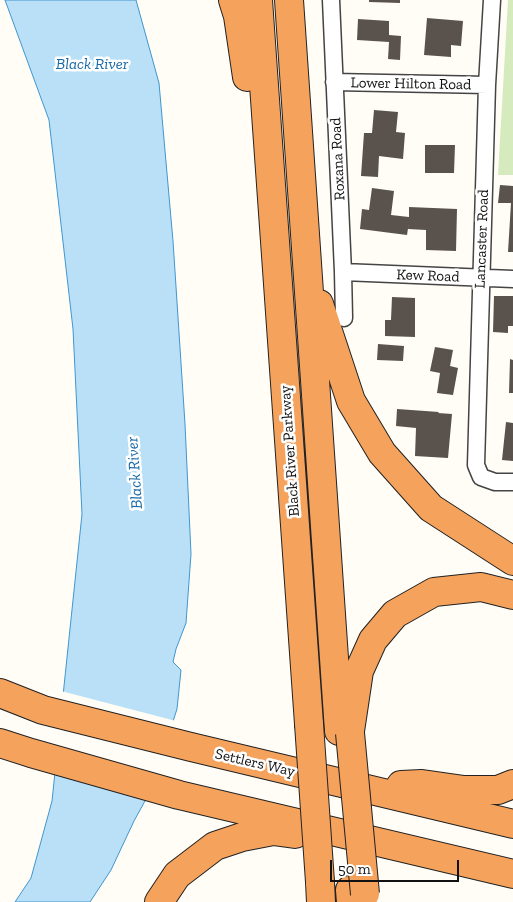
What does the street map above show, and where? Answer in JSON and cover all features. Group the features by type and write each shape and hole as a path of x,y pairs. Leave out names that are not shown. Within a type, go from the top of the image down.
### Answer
{"highway":[{"path":"233,0 238,16 276,256"},
{"name":"Black River Parkway","path":"258,0 320,892"},
{"name":"Black River Parkway","path":"288,0 358,897"},
{"path":"308,272 351,401 382,453 430,508 513,561"},
{"path":"344,732 359,671 373,640 395,614 434,592 481,587 513,595"},
{"name":"Settlers Way","path":"0,693 43,710 191,748 513,824"},
{"path":"0,743 31,754 179,795 513,874"},
{"path":"360,787 422,784 464,790 498,790 513,784"},
{"path":"159,902 177,875 215,846 242,837 273,831 388,844"}],"street":[{"name":"Roxana Road","path":"331,0 344,318"},
{"name":"Lancaster Road","path":"492,0 487,85 476,465 481,477 494,482 513,482"},
{"name":"Lower Hilton Road","path":"334,82 487,85"},
{"name":"Kew Road","path":"343,272 513,280"}],"green space":[{"path":"508,0 513,0 513,175 498,175"}],"water":[{"name":"Black River","path":"5,0 136,0 159,83 173,241 185,424 191,554 186,623 173,662 181,670 177,709 151,790 111,870 90,902 15,902 31,878 52,801 82,514 73,329 49,120"}],"pier":[{"path":"61,691 176,721 149,799 52,774"}],"building":[{"path":"369,0 400,0 400,3 369,2"},
{"path":"427,18 463,21 461,46 451,45 451,57 424,55"},
{"path":"358,19 389,21 389,35 401,36 400,60 388,59 389,42 357,40"},
{"path":"374,110 398,112 396,132 405,133 403,159 379,156 378,177 361,176 364,133 372,133"},
{"path":"425,145 455,145 454,173 425,173"},
{"path":"500,185 513,186 513,252 508,252 511,203 498,203"},
{"path":"372,188 394,191 391,215 409,217 409,207 457,209 456,251 426,250 426,230 408,229 409,222 407,235 360,229 362,209 369,210"},
{"path":"494,296 513,296 513,326 508,326 508,333 493,332"},
{"path":"392,297 415,298 415,337 385,336 385,320 391,320"},
{"path":"378,344 404,346 403,361 377,360"},
{"path":"435,347 453,350 450,366 458,368 453,395 437,393 440,373 430,371"},
{"path":"510,359 513,360 513,393 509,393"},
{"path":"397,409 452,414 448,458 415,456 416,428 396,426"},
{"path":"506,422 513,423 513,461 502,460"}]}
